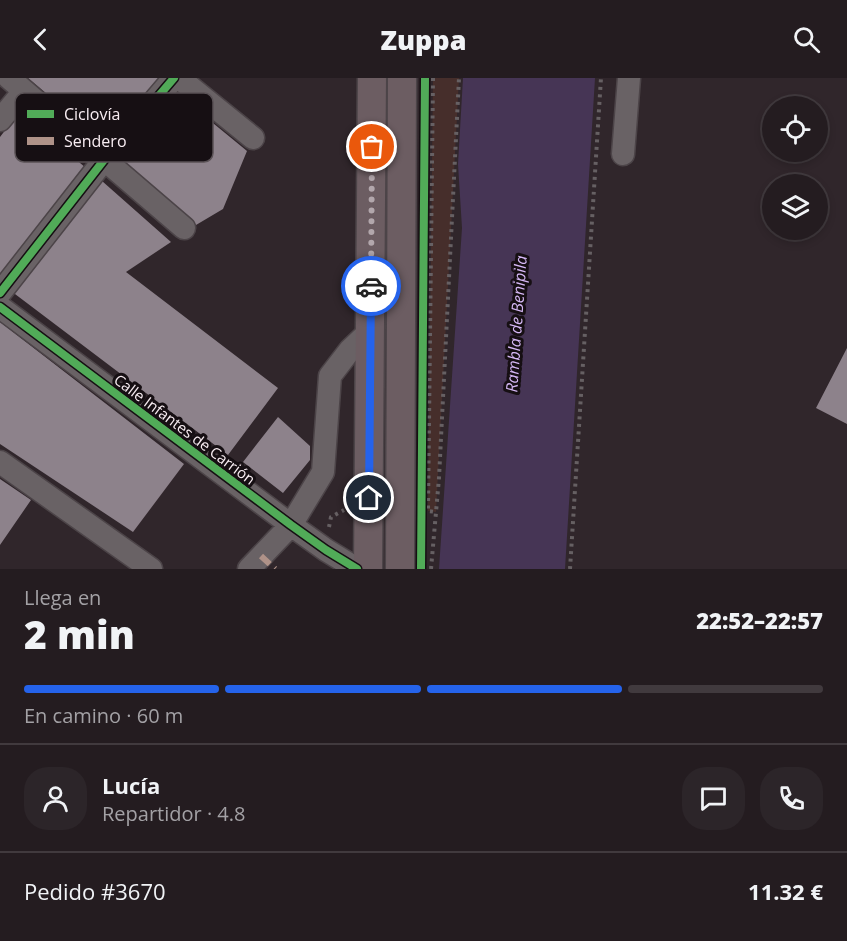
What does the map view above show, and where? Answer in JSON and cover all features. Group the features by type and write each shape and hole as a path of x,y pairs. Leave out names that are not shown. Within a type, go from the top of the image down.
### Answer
{"main road":[{"path":"368,569 372,78"},
{"path":"400,569 402,78"}],"street":[{"path":"161,93 174,78"},
{"path":"179,78 198,93"},
{"path":"623,154 629,78"},
{"path":"0,120 17,84"},
{"path":"213,106 253,138"},
{"path":"0,293 102,162"},
{"path":"106,162 184,228"},
{"name":"Calle Infantes de Carrión","path":"0,308 291,525 357,569"},
{"path":"262,565 291,525 323,472 330,376 350,350 370,331"},
{"path":"0,462 151,569"}],"path":[{"path":"421,521 425,78"},
{"path":"433,78 428,511 436,512"},
{"path":"431,569 459,78"},
{"path":"570,569 601,78"}],"shaded area":[{"path":"433,78 459,78 436,512 428,511"}],"water":[{"name":"Rambla de Benipila","path":"463,78 595,78 565,569 439,569 462,228 458,164"}],"building":[{"path":"28,78 161,78 148,93 46,93"},
{"path":"15,117 15,162 79,162 86,168 0,276 0,137"},
{"path":"213,123 247,151 223,209 196,225 121,163 213,162"},
{"path":"102,181 171,242 126,272 278,388 228,455 11,291"},
{"path":"0,322 184,464 133,532 0,444"},
{"path":"847,348 847,424 816,408"},
{"path":"278,417 310,446 310,460 283,493 243,462"},
{"path":"0,479 31,500 0,545"}],"marked path":[{"path":"261,556 275,569"}],"cycle path":[{"path":"161,93 174,78"},
{"path":"421,569 425,78"},
{"path":"0,293 102,162"},
{"path":"0,307 291,525 357,569"}],"way so far":[{"path":"371,286 372,147"}],"route":[{"path":"369,498 371,286"}]}
